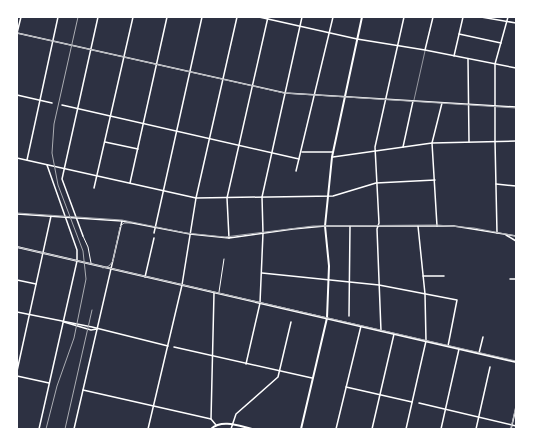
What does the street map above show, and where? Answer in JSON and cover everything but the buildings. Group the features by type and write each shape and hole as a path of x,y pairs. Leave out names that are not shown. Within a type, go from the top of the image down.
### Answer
{"main road":[{"path":"301,429 327,318 330,280 325,226 332,157 362,17"},
{"path":"17,247 516,362"},
{"path":"211,429 216,425 226,423 252,429"}],"street":[{"path":"20,17 17,33 285,93 516,107"},
{"path":"26,160 54,41 58,17"},
{"path":"91,263 88,247 62,183 64,168 98,17"},
{"path":"94,188 133,17"},
{"path":"130,183 167,17"},
{"path":"154,233 202,17"},
{"path":"148,429 182,285 196,198 208,138 237,17"},
{"path":"259,17 357,39 425,50 516,68"},
{"path":"246,364 260,303 263,233 262,197 302,17"},
{"path":"296,171 302,152 333,17"},
{"path":"381,331 375,151 404,17"},
{"path":"425,50 433,17"},
{"path":"454,56 463,17"},
{"path":"481,17 516,23"},
{"path":"497,233 495,64 508,17"},
{"path":"228,238 228,198 268,18"},
{"path":"459,34 501,43"},
{"path":"468,59 469,142"},
{"path":"17,95 52,103"},
{"path":"403,147 413,101"},
{"path":"437,226 432,143 442,102"},
{"path":"62,105 299,159"},
{"path":"332,157 432,143 516,141"},
{"path":"104,142 138,149"},
{"path":"302,152 333,152"},
{"path":"17,158 196,198 328,197 376,183 434,180"},
{"path":"39,429 64,322 78,253 47,165"},
{"path":"496,184 516,186"},
{"path":"17,214 122,221 190,234 228,238 325,226 437,226 474,228 516,236"},
{"path":"17,371 51,216"},
{"path":"74,429 122,221"},
{"path":"349,316 350,226"},
{"path":"406,429 426,341 425,294 418,226"},
{"path":"506,235 516,241"},
{"path":"145,277 154,238"},
{"path":"218,294 224,259"},
{"path":"261,273 379,285 457,300 448,346"},
{"path":"423,276 444,276"},
{"path":"510,279 516,279"},
{"path":"17,280 36,284"},
{"path":"211,419 214,357 214,293"},
{"path":"17,312 168,346"},
{"path":"231,429 236,414 278,377 291,322"},
{"path":"336,429 360,326"},
{"path":"372,429 394,334"},
{"path":"479,353 483,337"},
{"path":"174,348 312,378"},
{"path":"441,429 459,349"},
{"path":"476,429 490,367"},
{"path":"17,376 49,383"},
{"path":"346,387 412,402"},
{"path":"83,390 211,419 216,425"},
{"path":"419,403 516,426"},
{"path":"511,429 516,408"}],"lane":[{"path":"413,101 425,50"}],"tram line":[{"path":"17,33 284,93 516,108"},
{"path":"17,213 122,220 186,233 225,237 313,226 437,225 474,228 516,236"},
{"path":"103,268 109,266 113,261 120,227 124,223 131,223"},
{"path":"17,247 516,361"},
{"path":"511,429 516,405"}],"railway":[{"path":"46,429 57,386 74,338 86,279 83,251 58,185 52,153 54,124 78,17"},
{"path":"65,429 92,310"}]}
